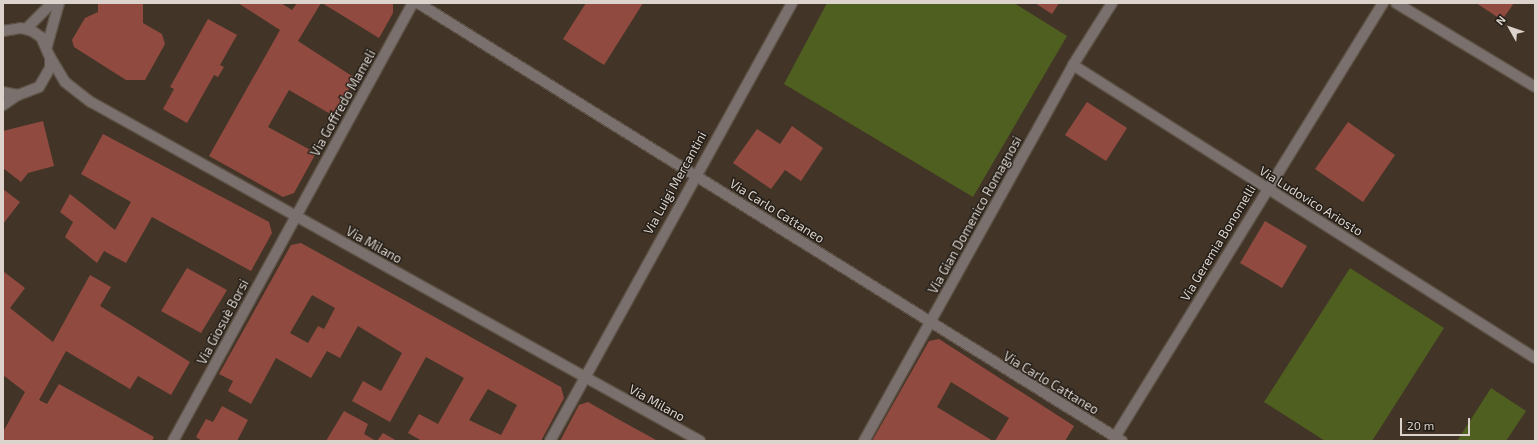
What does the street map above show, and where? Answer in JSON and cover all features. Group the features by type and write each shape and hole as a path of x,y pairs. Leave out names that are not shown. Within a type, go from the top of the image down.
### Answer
{"street":[{"path":"26,29 52,3"},
{"path":"47,46 59,3"},
{"name":"Via Goffredo Mameli","path":"294,216 414,3"},
{"name":"Via Carlo Cattaneo","path":"418,3 1119,439"},
{"name":"Via Luigi Mercantini","path":"550,441 694,176 792,3"},
{"name":"Via Gian Domenico Romagnosi","path":"864,441 931,323 1072,66 1112,3"},
{"name":"Via Geremia Bonomelli","path":"1119,439 1267,189 1383,3"},
{"path":"1396,3 1535,87"},
{"path":"3,31 26,29 41,37 47,46"},
{"name":"Via Milano","path":"47,46 50,57 59,74 84,98 700,441"},
{"path":"3,105 18,95 39,87 50,68 50,57"},
{"name":"Via Ludovico Ariosto","path":"1072,66 1535,358"},
{"path":"3,92 18,95"},
{"name":"Via Giosuè Borsi","path":"173,441 294,216"}],"green space":[{"path":"827,3 1014,3 1067,36 973,197 784,84"},
{"path":"1350,268 1444,328 1372,441 1325,441 1264,402"},
{"path":"1491,388 1526,411 1506,441 1457,441"}],"building":[{"path":"98,3 143,3 143,23 162,34 165,44 145,80 126,80 74,47 72,40 85,18 98,12"},
{"path":"238,3 281,3 292,10 297,3 321,3 298,41 355,78 334,116 289,90 268,127 316,153 294,193 283,197 209,156 280,30"},
{"path":"322,3 393,3 393,13 379,38"},
{"path":"586,3 643,3 604,65 563,39"},
{"path":"1035,3 1059,3 1052,14"},
{"path":"1476,3 1514,3 1502,20"},
{"path":"208,19 237,35 220,65 224,67 218,77 214,75 187,123 163,109 174,89 170,87"},
{"path":"1087,102 1127,128 1106,161 1065,135"},
{"path":"43,121 54,166 28,173 21,182 3,168 3,131"},
{"path":"1348,122 1395,155 1363,202 1315,169"},
{"path":"792,126 823,148 801,181 785,170 771,189 733,163 757,129 780,144"},
{"path":"103,134 269,222 272,233 251,271 152,217 126,263 104,251 97,263 65,237 73,222 60,212 70,194 115,230 131,202 81,174"},
{"path":"3,189 20,202 3,224"},
{"path":"1265,221 1307,246 1282,288 1240,263"},
{"path":"301,243 561,387 564,398 541,441 422,441 408,433 419,414 438,424 464,378 426,357 390,422 352,401 363,381 381,391 402,353 358,326 340,358 327,351 311,378 276,358 251,404 228,391 233,381 219,374 291,245","holes":["312,295 335,308 324,329 318,326 308,343 290,333","488,389 517,405 501,435 469,420"]},
{"path":"187,268 227,290 201,333 161,311"},
{"path":"3,271 25,288 10,308 53,342 90,275 111,287 100,306 190,362 171,395 138,376 130,389 66,351 39,400 47,404 59,384 154,437 152,441 3,441 3,432 25,392 3,375"},
{"path":"939,339 1074,426 1065,441 995,441 1009,418 951,382 937,407 993,441 872,441 929,341"},
{"path":"588,402 656,440 560,441 579,405"},
{"path":"222,406 248,420 237,441 202,441 196,437 206,419 213,422"},
{"path":"344,411 368,424 364,434 376,441 326,441"},
{"path":"383,433 397,441 377,441"}]}
